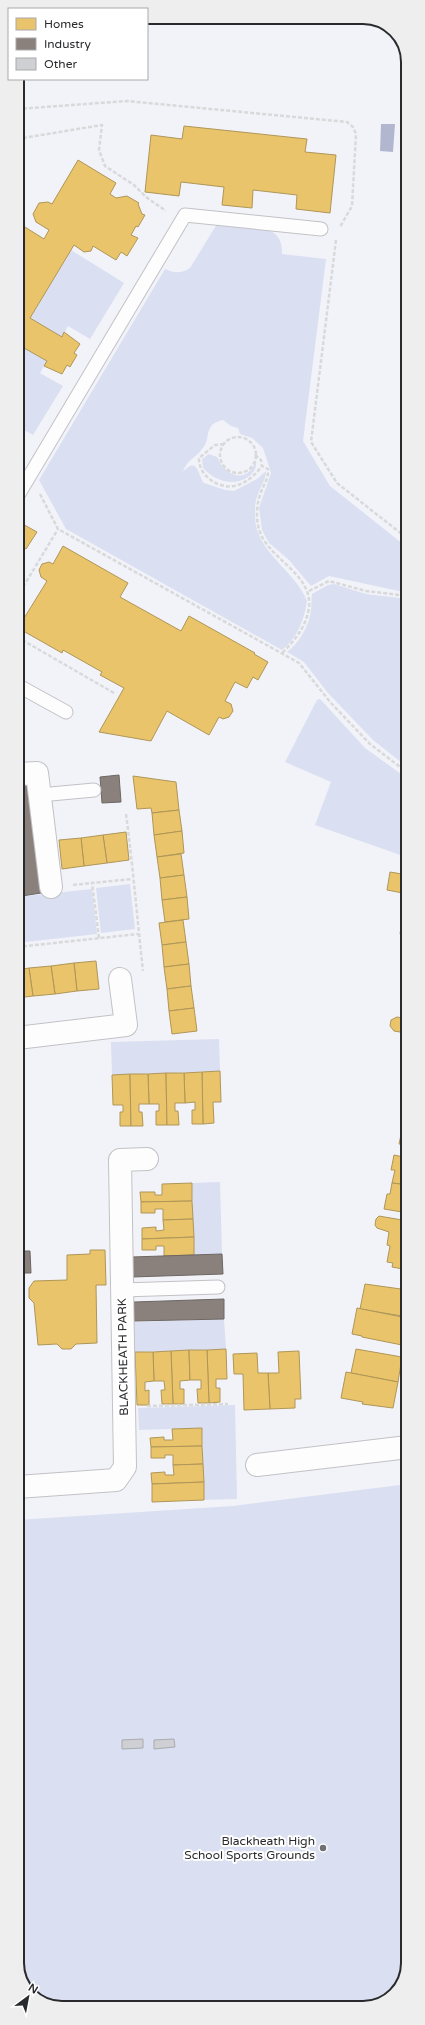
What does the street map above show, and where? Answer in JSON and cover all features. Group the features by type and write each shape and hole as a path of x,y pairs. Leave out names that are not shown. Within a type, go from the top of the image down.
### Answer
{"street":[{"path":"24,774 37,774 51,887"},
{"path":"24,1037 126,1025 120,979"},
{"name":"BLACKHEATH PARK","path":"24,1487 116,1480 125,1468 120,1160 147,1159"},
{"path":"257,1465 401,1448"}],"lane":[{"path":"24,486 185,215 321,229"},
{"path":"24,689 66,712"},
{"path":"40,795 94,790"},
{"path":"122,1290 218,1287"}],"path":[{"path":"24,108 127,101 347,122 353,127 356,134 352,206 338,231"},
{"path":"24,138 102,125 99,150 105,166 134,186 146,198 182,221"},
{"path":"337,239 311,442 337,484 401,534"},
{"path":"224,444 221,449 221,461 224,467 233,473 244,472 249,469 255,460 255,455 255,449 247,440 234,438 224,444 215,445 200,458 199,464 205,476 223,485 233,486 251,479 262,466 261,460 255,455"},
{"path":"262,466 268,469 269,475 258,504 258,525 261,534 267,544 294,572 309,591 308,612 304,625 290,646 281,654"},
{"path":"30,476 58,529 299,663 331,704 370,744 401,768"},
{"path":"24,585 58,529"},
{"path":"309,591 330,581 366,591 401,595"},
{"path":"24,641 114,693"},
{"path":"120,979 143,976 132,879 133,863 126,814"},
{"path":"99,938 92,883 132,879"},
{"path":"24,946 138,934"},
{"path":"124,1407 228,1404"}],"shaded area":[{"path":"381,124 395,124 393,152 380,151"},
{"path":"217,224 248,226 264,229 275,234 279,238 282,254 326,259 303,441 330,486 401,542 401,591 329,576 311,586 288,559 269,543 262,530 259,508 271,473 263,448 252,438 240,434 238,428 231,426 223,420 212,425 205,445 201,451 187,464 183,472 188,467 195,466 204,483 225,490 234,491 257,479 266,471 256,501 256,528 268,550 294,580 307,601 304,615 296,634 288,645 282,650 66,529 39,480 165,269 178,272 190,268"},
{"path":"71,250 124,283 90,339 68,326 62,337 30,318"},
{"path":"24,348 47,361 40,373 63,386 33,435 24,430"},
{"path":"209,454 217,457 225,469 236,475 247,473 256,461 255,468 248,477 242,480 236,482 224,481 208,473 203,468 202,459"},
{"path":"334,584 366,594 401,598 401,762 373,740 328,693 304,662 287,652 302,636 307,626 311,613 312,594 328,585"},
{"path":"320,699 365,748 401,774 401,855 315,825 331,782 285,762 317,700"},
{"path":"130,884 135,929 101,933 96,888"},
{"path":"92,889 97,934 24,942 24,896"},
{"path":"219,1039 220,1071 112,1075 111,1042"},
{"path":"220,1182 222,1254 194,1255 192,1183"},
{"path":"224,1319 226,1349 135,1352 134,1322"},
{"path":"235,1405 237,1499 204,1500 202,1428 139,1430 138,1408"},
{"path":"401,1485 401,1963 398,1978 395,1984 386,1993 368,2001 59,2001 48,1998 48,1977 27,1977 24,1968 24,1520 233,1506"}],"building: Homes":[{"path":"184,126 307,139 305,152 336,155 330,213 296,209 297,195 253,190 252,208 222,205 224,187 181,182 179,196 145,192 151,135 182,139"},
{"path":"78,160 116,183 110,194 116,198 127,196 139,203 138,204 142,214 145,215 131,235 138,238 127,256 121,252 116,260 93,246 91,251 84,252 74,245 30,318 62,337 64,332 80,344 74,353 77,355 70,367 67,365 62,374 44,366 47,361 24,348 24,226 44,239 49,230 36,222 33,214 39,203 48,202 52,204"},
{"path":"24,525 37,532 26,549 24,548"},
{"path":"63,546 128,583 120,597 181,631 189,616 255,653 254,654 268,662 258,680 253,677 247,688 235,682 225,701 231,704 233,711 229,717 223,719 219,717 209,735 167,711 151,741 99,732 124,688 100,675 102,672 63,650 62,653 24,631 24,618 47,581 41,577 39,570 42,564 49,562 53,564"},
{"path":"133,776 176,782 179,810 152,813 151,808 137,809"},
{"path":"179,810 182,831 154,835 152,813"},
{"path":"182,831 184,853 157,857 154,835"},
{"path":"126,832 129,860 107,863 103,835"},
{"path":"103,835 107,863 84,866 81,838"},
{"path":"81,838 84,866 62,869 59,840"},
{"path":"181,854 184,875 160,878 157,857"},
{"path":"390,872 401,874 401,893 387,890"},
{"path":"184,875 187,897 162,900 160,878"},
{"path":"187,897 189,919 165,922 162,900"},
{"path":"183,920 186,942 162,945 159,923"},
{"path":"186,942 189,964 164,967 162,945"},
{"path":"96,961 99,989 77,991 74,963"},
{"path":"74,963 77,991 55,994 51,966"},
{"path":"189,964 191,986 167,989 164,967"},
{"path":"51,966 55,994 33,996 29,968"},
{"path":"29,968 33,996 24,997 24,969"},
{"path":"191,986 194,1008 169,1011 167,989"},
{"path":"194,1008 197,1031 172,1034 169,1011"},
{"path":"397,1017 401,1018 401,1032 394,1031 390,1026 391,1020"},
{"path":"220,1071 221,1102 213,1102 214,1123 203,1124 202,1072"},
{"path":"202,1072 203,1124 192,1124 192,1110 195,1110 195,1102 185,1103 184,1073"},
{"path":"166,1073 167,1125 156,1125 156,1111 159,1111 159,1104 149,1104 148,1074"},
{"path":"166,1073 184,1073 185,1103 175,1103 175,1111 178,1111 179,1125 167,1125"},
{"path":"130,1074 131,1126 120,1126 120,1112 123,1112 123,1105 113,1105 112,1075"},
{"path":"130,1074 148,1074 149,1104 139,1104 139,1112 142,1112 143,1126 131,1126"},
{"path":"394,1155 401,1156 401,1184 392,1183 395,1170 391,1170"},
{"path":"192,1183 192,1201 141,1202 140,1192 155,1192 155,1195 162,1195 162,1184"},
{"path":"392,1183 401,1184 401,1212 384,1209 387,1194 390,1194"},
{"path":"192,1201 193,1219 163,1220 163,1209 155,1209 155,1213 141,1213 141,1202"},
{"path":"379,1216 401,1220 401,1269 392,1267 393,1263 387,1262 390,1246 387,1245 389,1232 377,1228 375,1225 376,1219"},
{"path":"193,1219 194,1237 142,1239 142,1228 156,1227 156,1231 164,1230 163,1220"},
{"path":"194,1237 194,1255 164,1256 164,1246 156,1246 156,1250 142,1250 142,1239"},
{"path":"90,1250 105,1250 106,1285 96,1285 97,1343 76,1344 71,1349 62,1349 57,1344 38,1345 34,1303 29,1298 29,1288 34,1281 67,1280 67,1255 90,1254"},
{"path":"365,1284 401,1289 401,1316 360,1309"},
{"path":"357,1308 401,1317 401,1345 352,1334"},
{"path":"226,1349 227,1379 216,1379 216,1388 220,1388 220,1402 209,1403 207,1350"},
{"path":"356,1349 401,1357 398,1382 351,1373"},
{"path":"189,1350 190,1380 180,1381 180,1389 184,1389 184,1404 173,1404 171,1351"},
{"path":"189,1350 207,1350 209,1403 198,1403 197,1389 201,1389 201,1380 190,1380"},
{"path":"171,1351 173,1404 162,1404 161,1390 165,1390 164,1381 154,1381 153,1352"},
{"path":"299,1351 301,1399 295,1399 295,1408 270,1409 268,1373 279,1373 278,1352"},
{"path":"135,1352 153,1352 154,1381 145,1382 145,1391 149,1390 149,1405 137,1405"},
{"path":"257,1353 258,1373 268,1373 270,1409 244,1410 243,1374 234,1374 233,1354"},
{"path":"346,1372 398,1382 393,1408 362,1404 363,1402 341,1398"},
{"path":"202,1428 202,1446 151,1447 150,1438 164,1437 164,1440 173,1440 172,1429"},
{"path":"202,1446 203,1464 173,1465 173,1455 165,1455 165,1458 151,1458 151,1447"},
{"path":"203,1464 204,1482 152,1484 151,1473 165,1472 165,1475 174,1475 173,1465"},
{"path":"204,1482 204,1500 152,1502 152,1484"}],"building: Industry":[{"path":"119,775 121,802 102,803 100,777"},
{"path":"24,784 28,784 41,893 24,896"},
{"path":"24,1251 30,1251 31,1273 24,1273"},
{"path":"222,1254 223,1274 132,1277 132,1257"},
{"path":"224,1299 224,1319 134,1321 134,1302"}],"building: Other":[{"path":"143,1739 143,1748 122,1749 122,1740"},
{"path":"174,1739 175,1747 154,1749 154,1740"}],"place":[{"name":"Blackheath High School Sports Grounds","path":"323,1848"}]}
